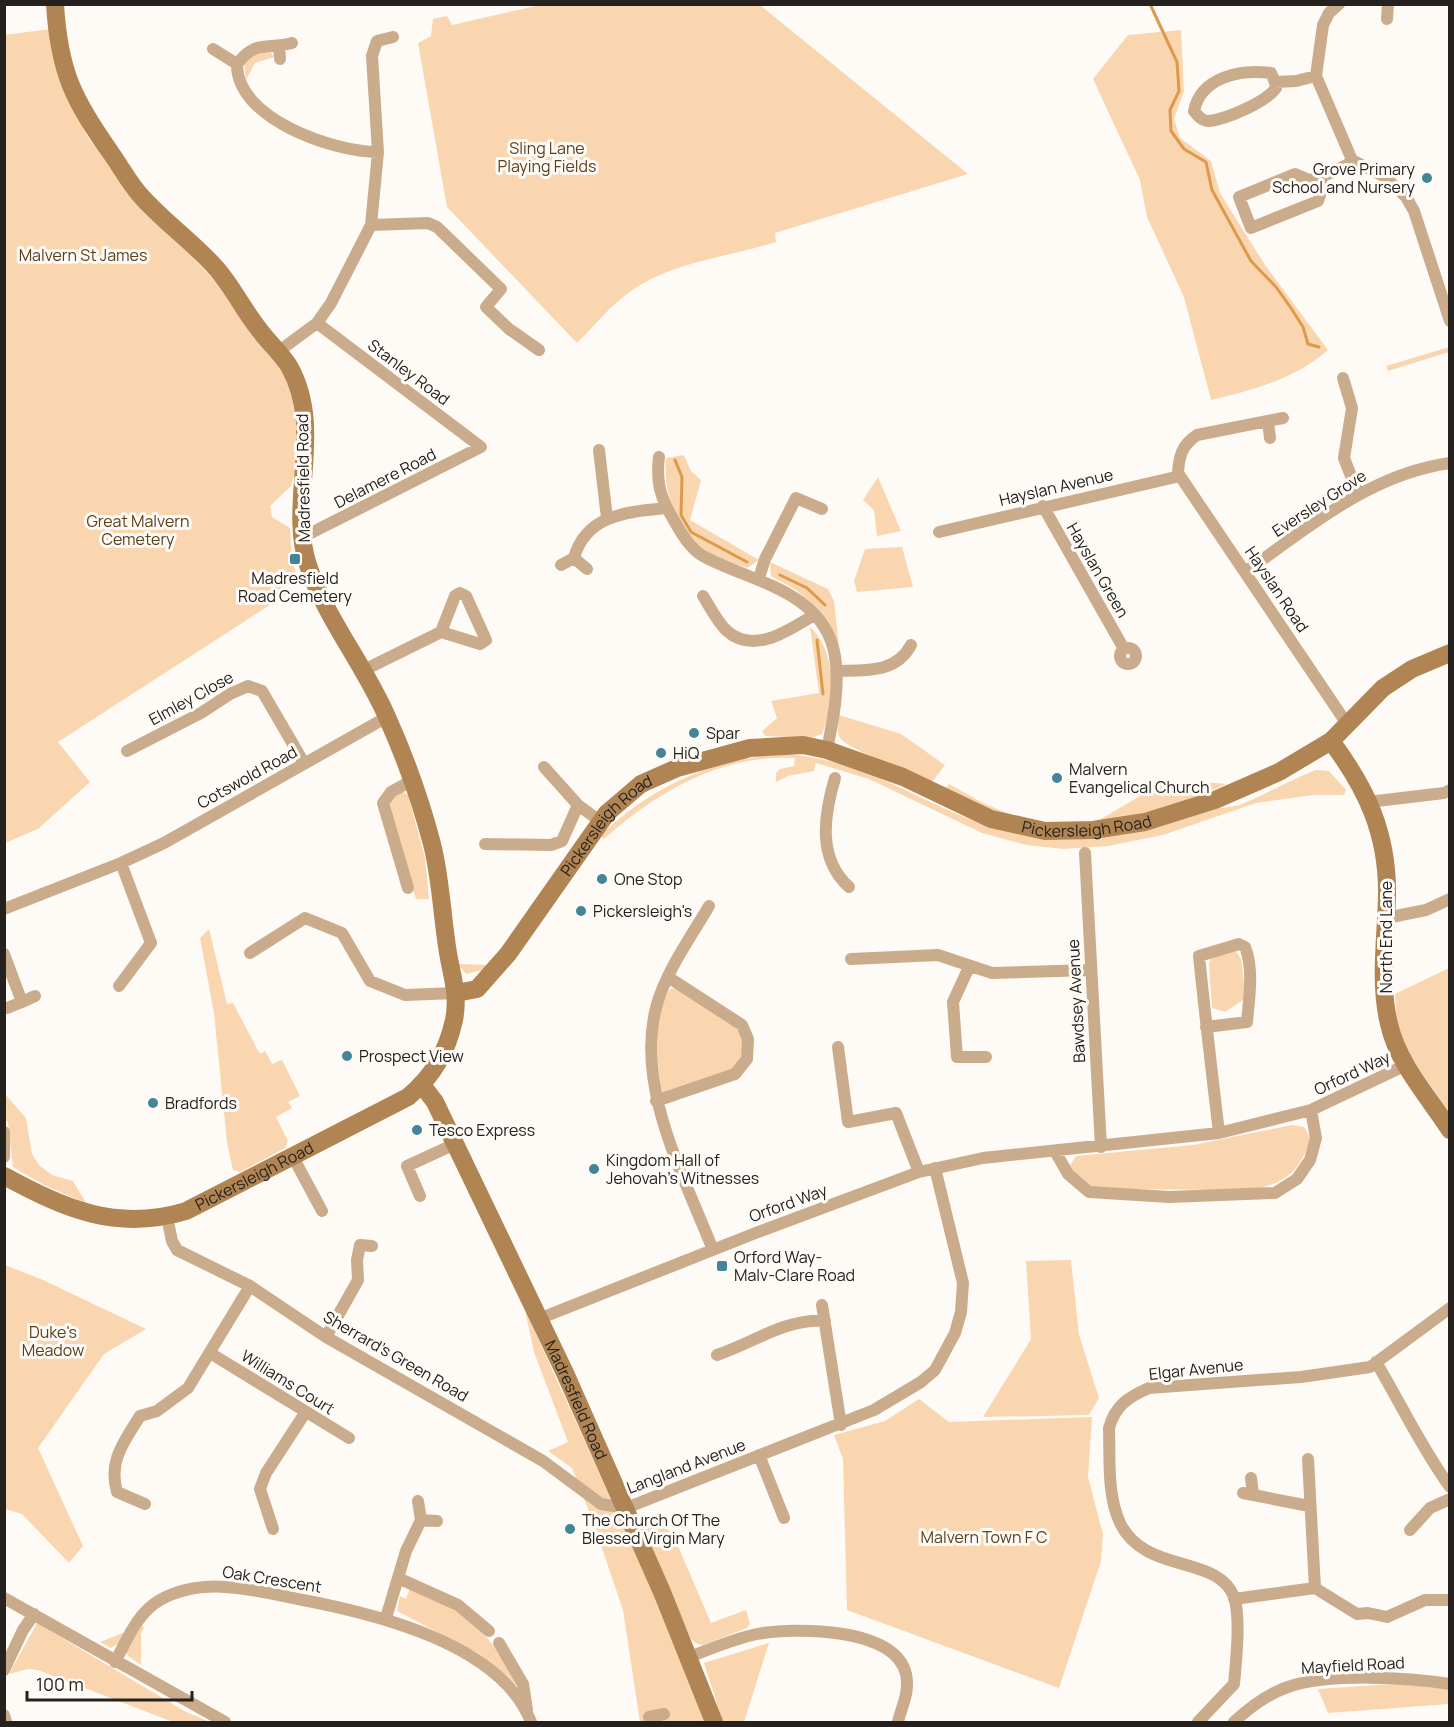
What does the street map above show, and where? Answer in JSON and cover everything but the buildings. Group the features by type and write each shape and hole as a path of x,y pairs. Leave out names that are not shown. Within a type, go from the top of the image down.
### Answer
{"main road":[{"name":"Madresfield Road","path":"55,10 66,73 81,110 140,195 218,269 260,331 279,351 290,369 304,415 303,537 306,562 316,586 364,670 387,717 411,781 432,846 456,993"},
{"name":"Pickersleigh Road","path":"4,1176 61,1205 88,1214 140,1220 167,1217 215,1198 394,1106 422,1085 435,1070 454,1018 456,993 477,989 508,954 600,822 641,784 677,768 717,755 750,748 803,745 827,750 903,777 991,819 1045,831 1093,830 1145,822 1215,800 1279,772 1330,741 1383,688 1412,669 1449,653"},
{"name":"North End Lane","path":"1330,741 1351,769 1382,837 1387,876 1384,981 1388,1023 1406,1065 1449,1130"},
{"name":"Madresfield Road","path":"422,1085 435,1102 541,1318 626,1508 714,1722"}],"street":[{"path":"1339,4 1329,13 1323,26 1316,76 1352,160 1385,177 1406,197 1414,211 1449,321"},
{"path":"1387,19 1388,4"},
{"path":"279,351 317,323 331,303 371,225 378,152 372,39 393,37"},
{"path":"237,64 252,49 264,44 279,53 292,43"},
{"path":"213,49 237,64 240,85 275,120 303,135 361,152 378,152"},
{"path":"1250,70 1271,73 1275,82 1276,88 1270,96 1241,110 1208,121 1201,119 1194,111 1197,98 1202,90 1230,76 1250,70"},
{"path":"1275,82 1296,81 1316,76"},
{"path":"1321,177 1321,192 1318,201 1251,228 1239,198 1295,174 1309,180 1321,177 1347,165 1352,160"},
{"path":"371,225 428,223 437,227 501,289 486,307 509,329 539,350"},
{"name":"Stanley Road","path":"317,323 481,447"},
{"path":"1343,378 1352,408 1344,458 1358,494"},
{"path":"1179,475 1181,451 1187,441 1197,435 1283,418"},
{"path":"1268,422 1270,438"},
{"name":"Delamere Road","path":"303,537 481,447"},
{"path":"659,457 657,472 660,496 684,537 701,555 759,578 800,600 814,615 828,636 835,654 836,671 833,722 827,750"},
{"path":"596,458 607,518"},
{"name":"Eversley Grove","path":"1245,572 1358,494 1419,467 1449,464"},
{"name":"Hayslan Avenue","path":"939,532 1179,475"},
{"name":"Hayslan Road","path":"1179,475 1347,724"},
{"path":"759,578 765,559 796,498 822,509"},
{"name":"Hayslan Green","path":"1043,506 1124,649"},
{"path":"561,565 574,558 579,540 607,518 667,508"},
{"path":"574,558 587,569"},
{"path":"703,596 725,629 733,635 761,642 814,615"},
{"path":"364,670 441,632"},
{"path":"836,671 882,670 910,655"},
{"name":"Elmley Close","path":"127,752 201,713 230,694 248,687 262,691 304,764"},
{"name":"Cotswold Road","path":"4,909 121,863 164,843 387,717"},
{"path":"544,767 578,805 600,822"},
{"path":"835,778 825,812 826,844 840,879 849,887"},
{"path":"408,888 383,803 391,792 411,781"},
{"path":"1368,802 1444,793 1449,790"},
{"path":"485,844 551,845 562,841 578,805"},
{"name":"Bawdsey Avenue","path":"1085,853 1101,1147"},
{"path":"119,986 151,944 121,863"},
{"path":"1386,918 1426,910 1449,899"},
{"path":"709,906 668,977 657,1004 651,1070 656,1101 713,1250"},
{"path":"250,953 305,918 342,933 370,981 405,995 456,993"},
{"path":"1206,1027 1247,1022 1248,954 1245,947 1239,944 1199,956 1206,1027 1219,1133"},
{"path":"4,954 22,1002"},
{"path":"851,959 938,955 992,973 1091,970"},
{"path":"969,967 953,1002 957,1057 986,1057"},
{"path":"656,1101 735,1074 747,1059 748,1039 742,1025 668,977"},
{"path":"7,1008 35,996"},
{"path":"838,1047 848,1122 896,1113 919,1172"},
{"name":"Orford Way","path":"541,1318 919,1172 983,1158 1219,1133 1311,1110 1406,1065"},
{"name":"Orford Way","path":"1055,1151 1068,1174 1089,1192 1169,1197 1275,1192 1297,1179 1310,1160 1316,1138 1311,1110"},
{"path":"4,1132 7,1149 4,1156"},
{"path":"420,1196 407,1166 455,1144"},
{"path":"292,1157 322,1211"},
{"name":"Langland Avenue","path":"626,1508 841,1425 887,1404 921,1383 935,1370 955,1333 961,1312 963,1283 935,1168"},
{"name":"Sherrard's Green Road","path":"167,1217 172,1241 177,1250 250,1286 326,1337 543,1461 601,1504 626,1508"},
{"path":"326,1337 358,1280 357,1260 360,1245 372,1246"},
{"path":"145,1504 117,1492 112,1474 122,1444 140,1416 157,1411 188,1388 250,1286"},
{"path":"822,1305 841,1425"},
{"name":"Elgar Avenue","path":"1234,1599 1229,1586 1217,1576 1144,1552 1132,1542 1121,1525 1113,1497 1109,1428 1112,1416 1130,1396 1149,1388 1301,1377 1370,1367 1449,1308"},
{"path":"717,1356 787,1325 812,1320 825,1321"},
{"name":"Williams Court","path":"210,1353 349,1438"},
{"path":"1376,1362 1411,1422 1421,1447 1449,1487"},
{"path":"273,1529 260,1489 266,1473 305,1413"},
{"name":"Langland Avenue","path":"759,1455 784,1518"},
{"path":"1308,1459 1315,1588"},
{"path":"1251,1478 1248,1494 1309,1506"},
{"path":"1410,1530 1430,1508 1449,1499"},
{"path":"386,1618 410,1541 421,1520 417,1501"},
{"path":"421,1520 437,1521"},
{"path":"398,1578 459,1605 489,1631"},
{"name":"Oak Crescent","path":"116,1662 137,1621 160,1601 194,1587 221,1586 386,1618 426,1633 476,1660 511,1691 529,1717"},
{"path":"1198,1722 1234,1684 1234,1599 1315,1588 1357,1614 1368,1613 1387,1617 1425,1600 1449,1600"},
{"path":"4,1598 225,1722"},
{"path":"4,1670 23,1630 34,1614"},
{"path":"687,1658 759,1634 801,1629 832,1632 878,1643 895,1654 905,1671 908,1690 898,1722"},
{"name":"Oak Crescent","path":"499,1643 523,1684 529,1717"},
{"name":"Mayfield Road","path":"1234,1722 1252,1705 1271,1694 1305,1683 1405,1678 1449,1684"},
{"path":"4,1714 6,1722"},
{"path":"649,1717 664,1714"}],"green space":[{"name":"Sling Lane Playing Fields","path":"540,5 760,5 968,174 775,233 776,242 664,273 631,291 577,343 447,207 418,43 431,36 433,19 447,16 452,25"},
{"name":"Great Malvern Cemetery","path":"51,29 64,89 87,136 131,193 217,283 280,365 291,386 298,444 296,469 291,486 270,506 272,517 290,528 292,560 298,579 283,588 287,594 58,742 90,782 38,829 5,843 4,35"},
{"path":"1181,30 1184,91 1174,119 1180,138 1211,161 1220,193 1265,265 1328,350 1288,376 1211,400 1184,297 1147,217 1140,180 1093,79 1128,35"},
{"path":"270,51 274,57 255,63 246,80 244,63 254,54"},
{"path":"1449,347 1449,352 1388,371 1386,366"},
{"path":"684,455 691,471 701,480 690,520 759,560 747,568 703,550 693,541 678,520 669,497 666,458"},
{"path":"878,477 901,531 877,536 874,510 863,500"},
{"path":"902,547 913,587 857,592 854,581 865,549"},
{"path":"770,562 828,589 834,601 839,646 818,609 796,590 771,576"},
{"path":"810,627 819,637 825,649 831,677 829,707 822,734 810,738 765,736 762,731 777,718 771,701 819,693"},
{"path":"839,715 901,734 945,765 932,782 868,755 840,738"},
{"path":"787,754 836,763 858,770 962,816 995,828 1057,839 1116,834 1238,805 1316,770 1329,771 1346,790 1344,795 1313,795 1256,803 1163,835 1108,846 1064,849 1026,845 982,833 869,779 816,763 814,771 788,776 776,782 776,773 780,769 794,766 795,758 768,758 741,762 692,779 646,806 604,839 600,836 641,802 686,777 734,761"},
{"path":"1192,781 1226,784 1196,797 1135,816 1103,823 1101,819 1157,786"},
{"path":"949,784 983,803 1023,820 980,810 944,791"},
{"path":"402,791 408,795 425,858 429,899 416,899 387,804 392,796"},
{"path":"209,929 227,1004 233,1003 260,1054 265,1051 272,1064 282,1060 300,1096 288,1102 292,1108 276,1117 288,1141 285,1148 240,1172 233,1170 227,1142 214,1013 200,938"},
{"path":"1236,951 1241,959 1246,998 1225,1012 1212,1008 1209,963 1211,958"},
{"path":"458,964 487,965 482,970 466,974"},
{"path":"1449,968 1449,1112 1407,1052 1397,1025 1395,994"},
{"path":"675,988 736,1027 743,1038 743,1056 735,1069 669,1093 662,1092 657,1039 664,999 670,989"},
{"path":"4,1093 26,1118 32,1154 39,1165 52,1175 73,1181 86,1203 44,1185 13,1167 8,1123 5,1118"},
{"path":"1292,1125 1304,1127 1311,1139 1301,1160 1296,1168 1283,1179 1252,1190 1090,1189 1069,1167 1076,1156 1193,1145"},
{"path":"1071,1260 1079,1335 1099,1398 1089,1415 983,1417 1031,1339 1026,1261"},
{"name":"Duke's Meadow","path":"5,1265 43,1280 146,1329 104,1354 38,1448 83,1546 69,1563 22,1514 5,1509"},
{"path":"525,1310 651,1587 705,1722 640,1722 623,1610 572,1468 548,1451 568,1442 534,1352"},
{"name":"Malvern Town F C","path":"919,1399 949,1422 1092,1417 1088,1477 1103,1534 1101,1561 1059,1688 847,1610 843,1459 834,1435 885,1421"},
{"path":"638,1514 672,1532 711,1623 746,1610 750,1624 747,1628 703,1645 691,1639 634,1515"},
{"path":"410,1588 449,1606 476,1626 497,1652 519,1688 479,1654 397,1611 400,1596 406,1599"},
{"path":"37,1623 186,1712 210,1722 173,1722 38,1670 28,1669 9,1674"},
{"path":"142,1625 144,1628 141,1633 141,1665 127,1655 127,1649"},
{"path":"125,1632 118,1644 111,1648 100,1642"},
{"path":"769,1643 744,1722 723,1722 704,1663"},
{"path":"1394,1684 1431,1685 1449,1689 1449,1704 1328,1713 1318,1689"}],"waterway":[{"path":"1150,4 1177,62 1179,91 1170,110 1171,131 1184,149 1206,162 1212,190 1251,261 1276,287 1291,308 1303,327 1308,344 1319,347"},
{"path":"675,460 682,477 681,515 691,532 747,562"},
{"path":"780,575 807,588 825,605"},
{"path":"817,640 823,694"}],"place":[{"name":"Grove Primary School and Nursery","path":"1427,178"},
{"name":"Madresfield Road Cemetery","path":"295,559"},
{"name":"Spar","path":"694,733"},
{"name":"HiQ","path":"661,753"},
{"name":"Malvern Evangelical Church","path":"1057,778"},
{"name":"One Stop","path":"602,879"},
{"name":"Pickersleigh's","path":"581,911"},
{"name":"Prospect View","path":"347,1056"},
{"name":"Bradfords","path":"153,1103"},
{"name":"Tesco Express","path":"417,1130"},
{"name":"Kingdom Hall of Jehovah's Witnesses","path":"594,1169"},
{"name":"Orford Way- Malv-Clare Road","path":"722,1266"},
{"name":"The Church Of The Blessed Virgin Mary","path":"570,1529"}],"park label":[{"name":"Malvern St James","path":"83,255"}]}
